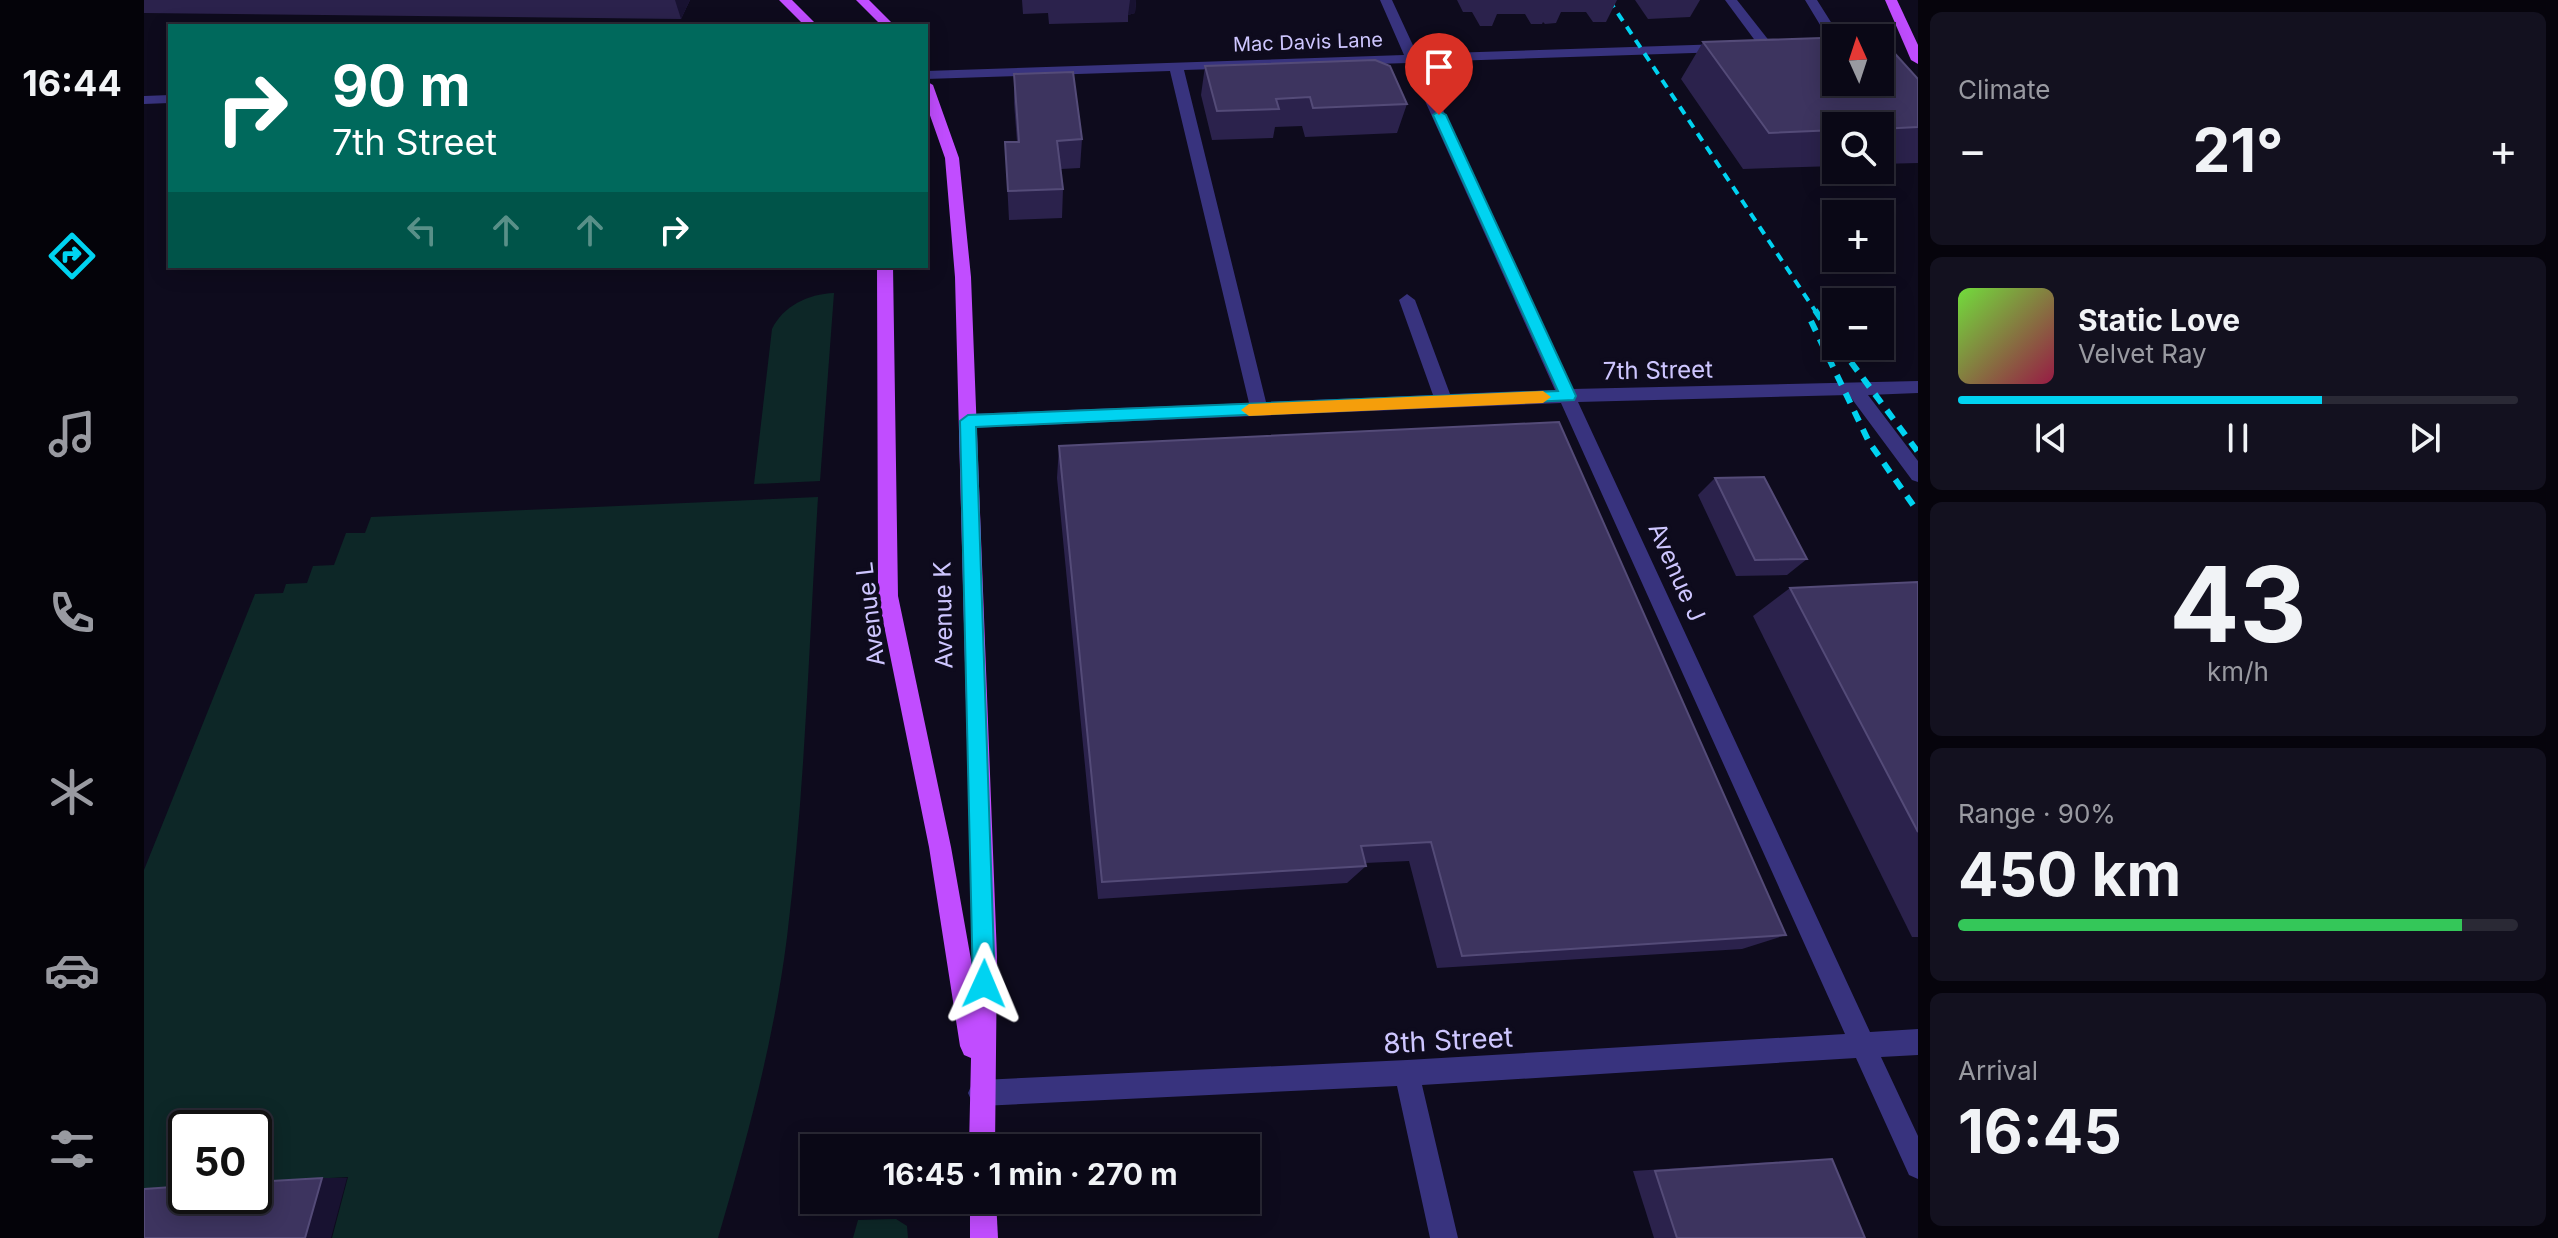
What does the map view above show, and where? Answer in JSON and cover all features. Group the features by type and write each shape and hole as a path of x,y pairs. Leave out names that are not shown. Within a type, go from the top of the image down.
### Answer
{"main road":[{"path":"785,0 810,24"},
{"path":"862,0 887,24"},
{"path":"1891,0 1918,60"},
{"name":"Avenue K","path":"928,91 952,158 963,277 985,957 982,1134"},
{"name":"Avenue L","path":"885,268 888,596 940,847 981,1093"},
{"path":"983,1214 984,1238"}],"street":[{"name":"Avenue J","path":"1386,0 1918,1166"},
{"path":"1731,0 1774,47 1752,48"},
{"path":"1811,0 1822,24"},
{"name":"Mac Davis Lane","path":"928,75 1736,48"},
{"path":"1176,66 1259,409"},
{"path":"144,100 168,99"},
{"path":"1407,300 1444,401"},
{"name":"7th Street","path":"968,421 1568,396 1918,387"},
{"path":"1854,389 1918,475"},
{"name":"8th Street","path":"981,1093 1407,1073 1918,1042"},
{"path":"1407,1073 1444,1238"}],"green space":[{"path":"834,293 820,481 754,484 772,329 783,314 797,303"},
{"path":"818,497 802,773 787,937 775,1014 758,1089 718,1238 332,1238 348,1177 272,1181 272,1110 168,1110 168,1187 144,1189 144,870 255,594 283,593 286,584 307,583 313,566 334,565 346,533 365,533 371,517"},
{"path":"896,1219 907,1226 908,1238 853,1238 858,1220"}],"building":[{"path":"1822,38 1822,96 1894,96 1894,53 1918,79 1918,127 1894,128 1894,112 1822,112 1822,131 1769,133 1703,42"},
{"path":"1375,60 1390,66 1407,104 1313,108 1310,97 1276,99 1279,109 1217,111 1205,66"},
{"path":"1073,72 1082,139 1057,141 1063,189 1008,191 1005,142 1019,142 1014,74"},
{"path":"1559,422 1786,935 1462,956 1431,842 1361,846 1366,866 1102,882 1059,446"},
{"path":"1764,477 1807,559 1755,560 1715,478"},
{"path":"1918,582 1918,832 1790,588"},
{"path":"1832,1159 1865,1238 1677,1238 1655,1171"},
{"path":"322,1178 305,1238 144,1238 144,1189 168,1187 168,1214 272,1214 272,1181"}],"railway":[{"path":"1609,0 1816,312"},
{"path":"1815,310 1822,321"},
{"path":"1811,321 1869,442 1918,512"},
{"path":"1849,360 1918,452"}],"slow traffic":[{"path":"1249,410 1543,397"}],"route":[{"path":"984,984 968,421 1568,396 1439,115"}]}
